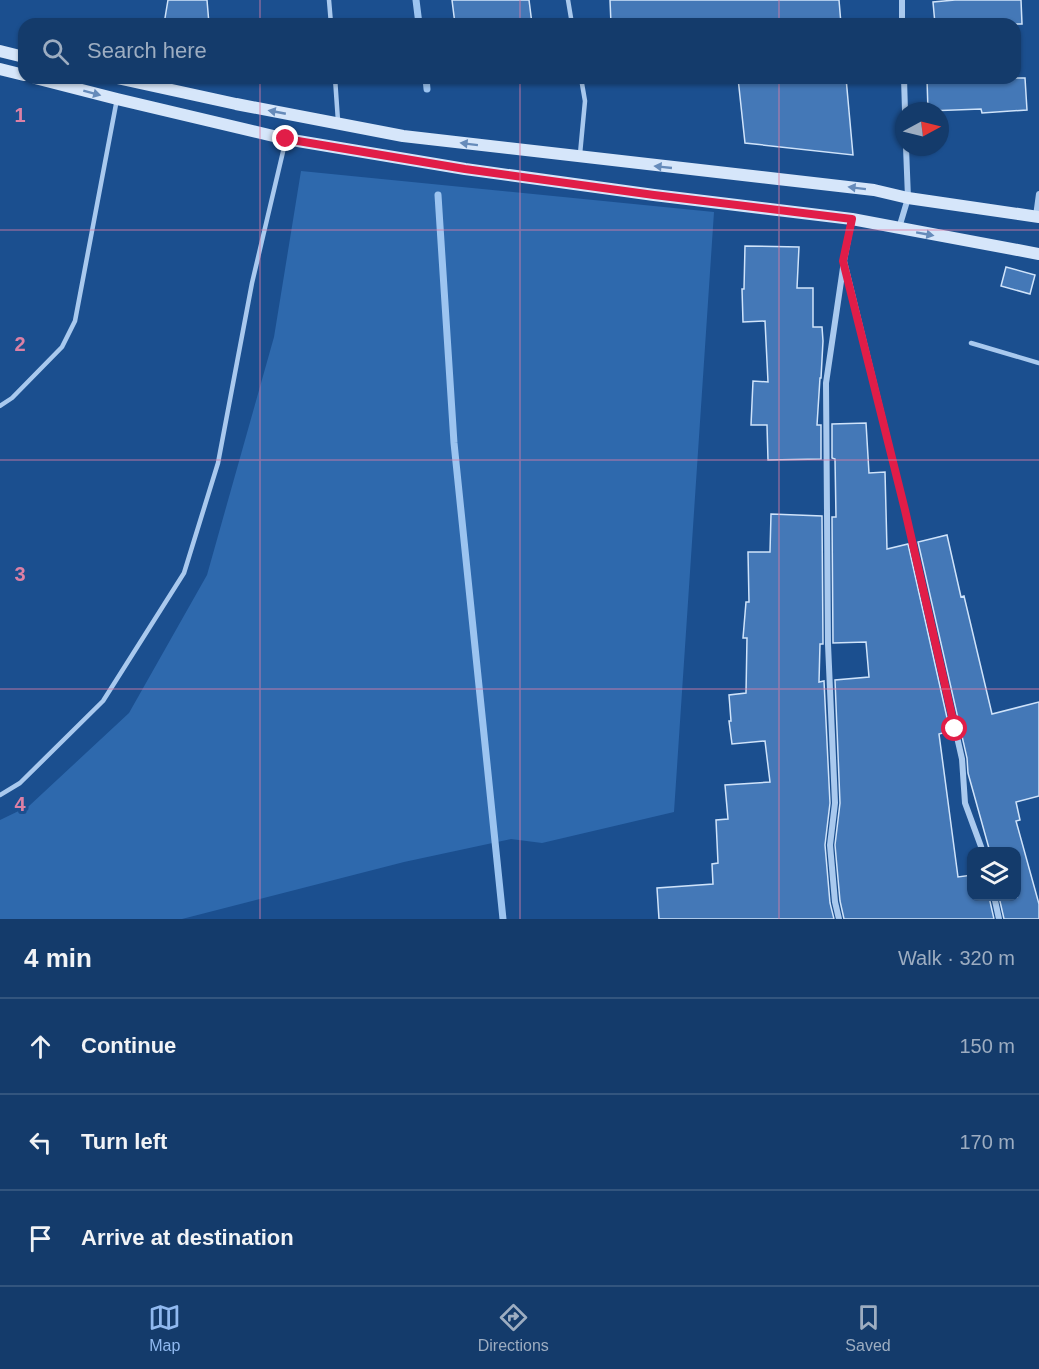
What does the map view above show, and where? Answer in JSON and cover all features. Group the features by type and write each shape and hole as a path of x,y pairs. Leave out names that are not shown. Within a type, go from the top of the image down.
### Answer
{"street":[{"path":"902,0 902,18"},
{"path":"0,51 18,56"},
{"path":"0,69 18,74"},
{"path":"58,84 286,139 465,169 852,219 1039,254"},
{"path":"144,84 403,136 874,190 908,198 1037,217 1039,194"},
{"path":"904,84 905,102"},
{"path":"899,229 908,198 906,156"},
{"path":"839,919 835,902 830,845 834,804 828,645 826,383 843,261 852,219"},
{"path":"843,261 905,510 962,759 965,803 980,847"},
{"path":"995,901 999,919"}],"lane":[{"path":"329,0 330,18"},
{"path":"568,0 571,18"},
{"path":"335,84 338,124"},
{"path":"580,157 585,101 582,84"},
{"path":"0,406 12,398 63,347 75,321 117,99"},
{"path":"0,795 20,783 103,701 184,573 218,463 252,283 286,139"},
{"path":"971,343 1039,363"}],"shaded area":[{"path":"301,171 714,212 674,812 542,843 511,839 404,862 182,919 0,919 0,820 29,806 129,713 207,575 274,337"}],"building":[{"path":"168,0 207,0 208,18 165,18"},
{"path":"452,0 529,0 531,18 454,18"},
{"path":"610,0 839,0 840,18 611,18"},
{"path":"1021,0 1022,24 1021,18 934,18 933,2"},
{"path":"1021,78 1025,78 1027,110 982,113 981,109 949,110 949,102 928,102 927,84 1021,84"},
{"path":"739,84 847,84 853,155 745,143"},
{"path":"745,246 799,247 797,288 813,288 813,327 822,327 817,425 821,425 821,459 768,460 767,425 751,425 753,381 768,382 765,321 743,322 742,289 744,289"},
{"path":"1006,267 1035,275 1030,294 1001,286"},
{"path":"866,423 869,473 885,472 887,549 908,544 950,731 939,734 958,877 967,876 967,901 990,901 994,919 844,919 835,845 840,803 835,680 869,677 866,642 833,643 832,517 836,517 832,424"},
{"path":"771,514 822,516 823,644 820,644 819,682 824,681 830,803 825,845 830,903 834,919 659,919 657,888 713,884 712,864 718,863 716,820 728,819 725,785 770,782 765,741 732,744 729,695 746,693 747,638 743,638 746,602 749,602 748,552 770,552"},
{"path":"947,535 992,714 1039,702 1039,796 1016,802 1020,820 1016,821 1039,904 1039,919 1004,919 1000,901 1021,901 1021,847 989,847 968,773 967,758 918,542"}],"waterway":[{"path":"416,0 418,18"},
{"path":"427,84 427,89"},
{"path":"438,195 454,443 503,919"}],"route":[{"path":"286,139 465,169 852,219 843,261 905,510 955,729"}]}
